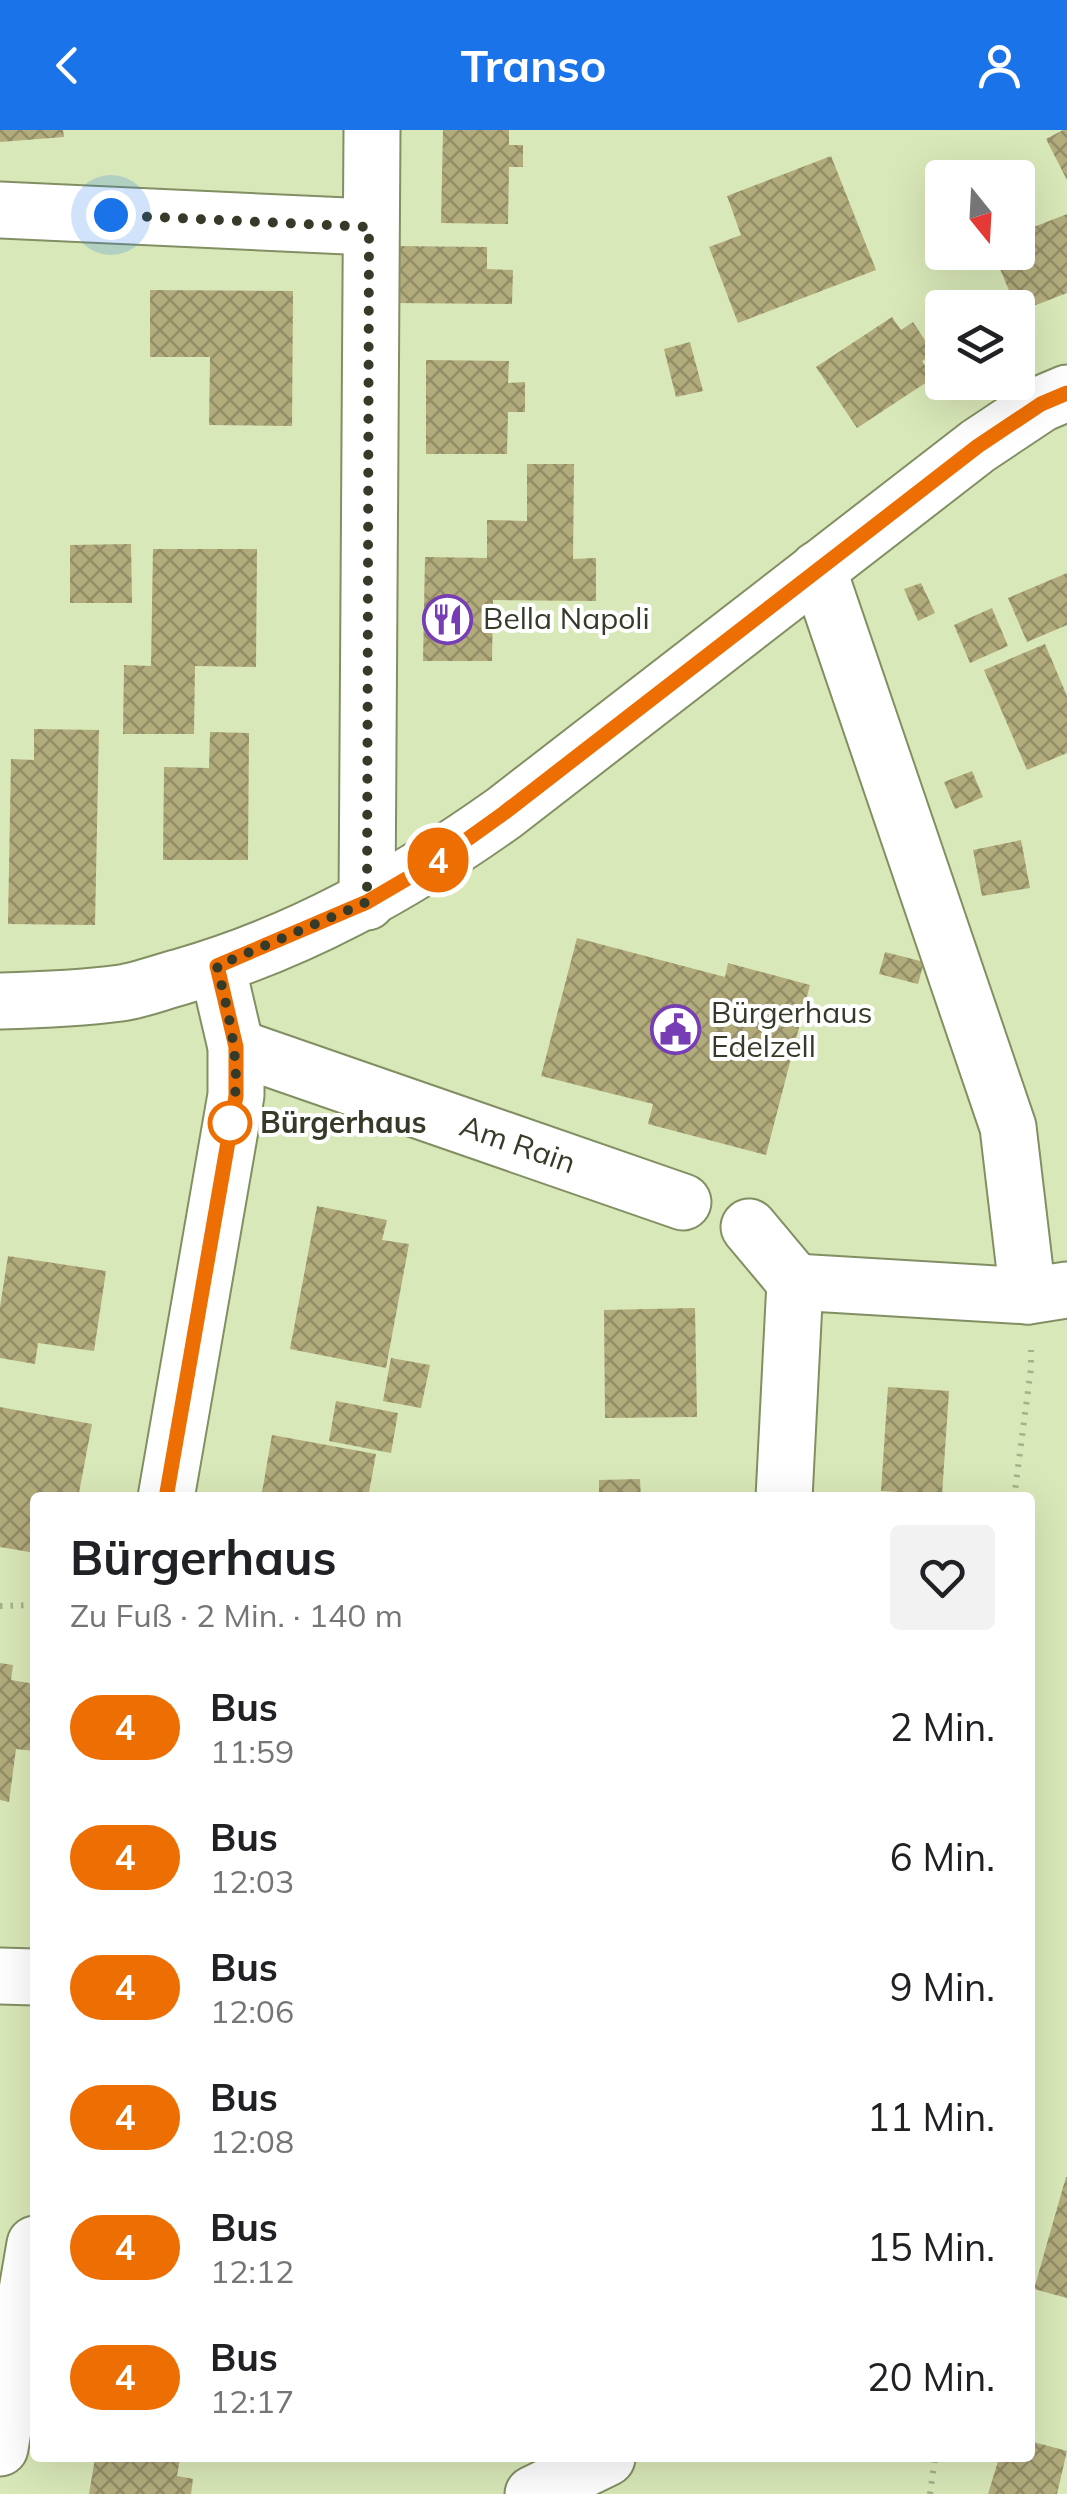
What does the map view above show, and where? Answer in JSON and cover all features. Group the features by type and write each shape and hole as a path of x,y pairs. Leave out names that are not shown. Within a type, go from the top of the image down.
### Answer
{"street":[{"path":"367,902 372,130"},
{"path":"0,210 369,227"},
{"path":"0,1001 124,992 217,966 367,902 437,861 504,813 978,446 1041,404 1067,393"},
{"path":"796,1282 1048,1293 1008,1127 818,569"},
{"path":"167,1492 236,1096 236,1047 217,966"},
{"name":"Am Rain","path":"236,1047 683,1202"},
{"path":"749,1227 796,1282 784,1492"},
{"path":"0,1976 30,1977"},
{"path":"0,2448 30,2273"},
{"path":"533,2494 599,2462"}],"path":[{"path":"1015,1492 1031,1368 1048,1293"},
{"path":"0,1606 30,1605"},
{"path":"930,2494 934,2462"}],"building":[{"path":"0,130 63,130 64,137 0,142"},
{"path":"443,130 509,130 509,145 523,145 523,167 509,167 508,224 441,223"},
{"path":"1067,130 1067,180 1046,139"},
{"path":"831,156 876,270 738,323 709,247 741,235 727,196"},
{"path":"1067,214 1067,293 1035,305 1035,290 1009,290 1000,270 1035,270 1035,226"},
{"path":"394,246 487,247 487,269 513,270 512,304 393,303"},
{"path":"150,290 293,291 292,426 209,425 210,357 150,357"},
{"path":"892,317 901,330 913,322 925,340 925,383 857,428 816,367"},
{"path":"690,342 703,391 676,397 664,349"},
{"path":"426,360 509,361 508,383 525,382 525,412 508,412 507,454 426,454"},
{"path":"527,464 574,464 573,559 596,558 596,601 493,600 492,661 423,661 425,557 487,558 487,520 527,521"},
{"path":"131,544 132,603 70,603 70,545"},
{"path":"153,549 257,549 256,667 195,666 194,734 123,734 124,665 151,666"},
{"path":"1067,573 1067,625 1027,642 1008,598"},
{"path":"921,583 935,613 918,621 904,589"},
{"path":"992,608 1008,646 970,663 954,625"},
{"path":"1045,644 1067,696 1067,753 1027,770 984,670"},
{"path":"34,729 99,730 95,925 8,924 11,759 34,760"},
{"path":"210,732 249,733 248,860 163,860 164,767 209,768"},
{"path":"972,771 983,797 955,809 944,782"},
{"path":"1021,840 1030,888 982,896 973,850"},
{"name":"Bürgerhaus Edelzell","path":"577,938 725,977 728,963 810,985 766,1155 648,1124 653,1104 541,1076"},
{"path":"885,952 924,962 918,984 879,974"},
{"path":"317,1206 387,1220 382,1240 409,1244 386,1368 290,1349"},
{"path":"8,1256 106,1271 94,1351 38,1343 35,1364 0,1358 0,1307"},
{"path":"695,1308 697,1417 605,1418 604,1310"},
{"path":"391,1358 430,1365 421,1408 383,1401"},
{"path":"888,1387 949,1391 942,1492 881,1491"},
{"path":"336,1401 398,1413 391,1453 329,1441"},
{"path":"0,1407 92,1424 79,1492 30,1492 30,1552 0,1547"},
{"path":"272,1435 376,1454 369,1492 262,1492"},
{"path":"640,1479 641,1492 599,1492 599,1480"},
{"path":"0,1663 13,1665 11,1680 30,1683 30,1751 16,1749 9,1802 0,1800"},
{"path":"1067,2177 1067,2298 1035,2289"},
{"path":"1035,2442 1067,2451 1057,2494 988,2494 998,2462 1035,2462"},
{"path":"94,2462 179,2462 177,2476 193,2479 191,2494 89,2494"}],"bus line":[{"name":"4","path":"167,1492 236,1096 236,1047 217,966 367,902 437,861 978,446 1041,404 1067,393"}],"place":[{"name":"Bella Napoli","path":"448,619"},
{"name":"Bürgerhaus Edelzell","path":"676,1030"},
{"name":"Bürgerhaus","path":"230,1123"}],"route":[{"path":"111,215 369,227 367,902 217,966 236,1047 236,1096 230,1123"}]}
